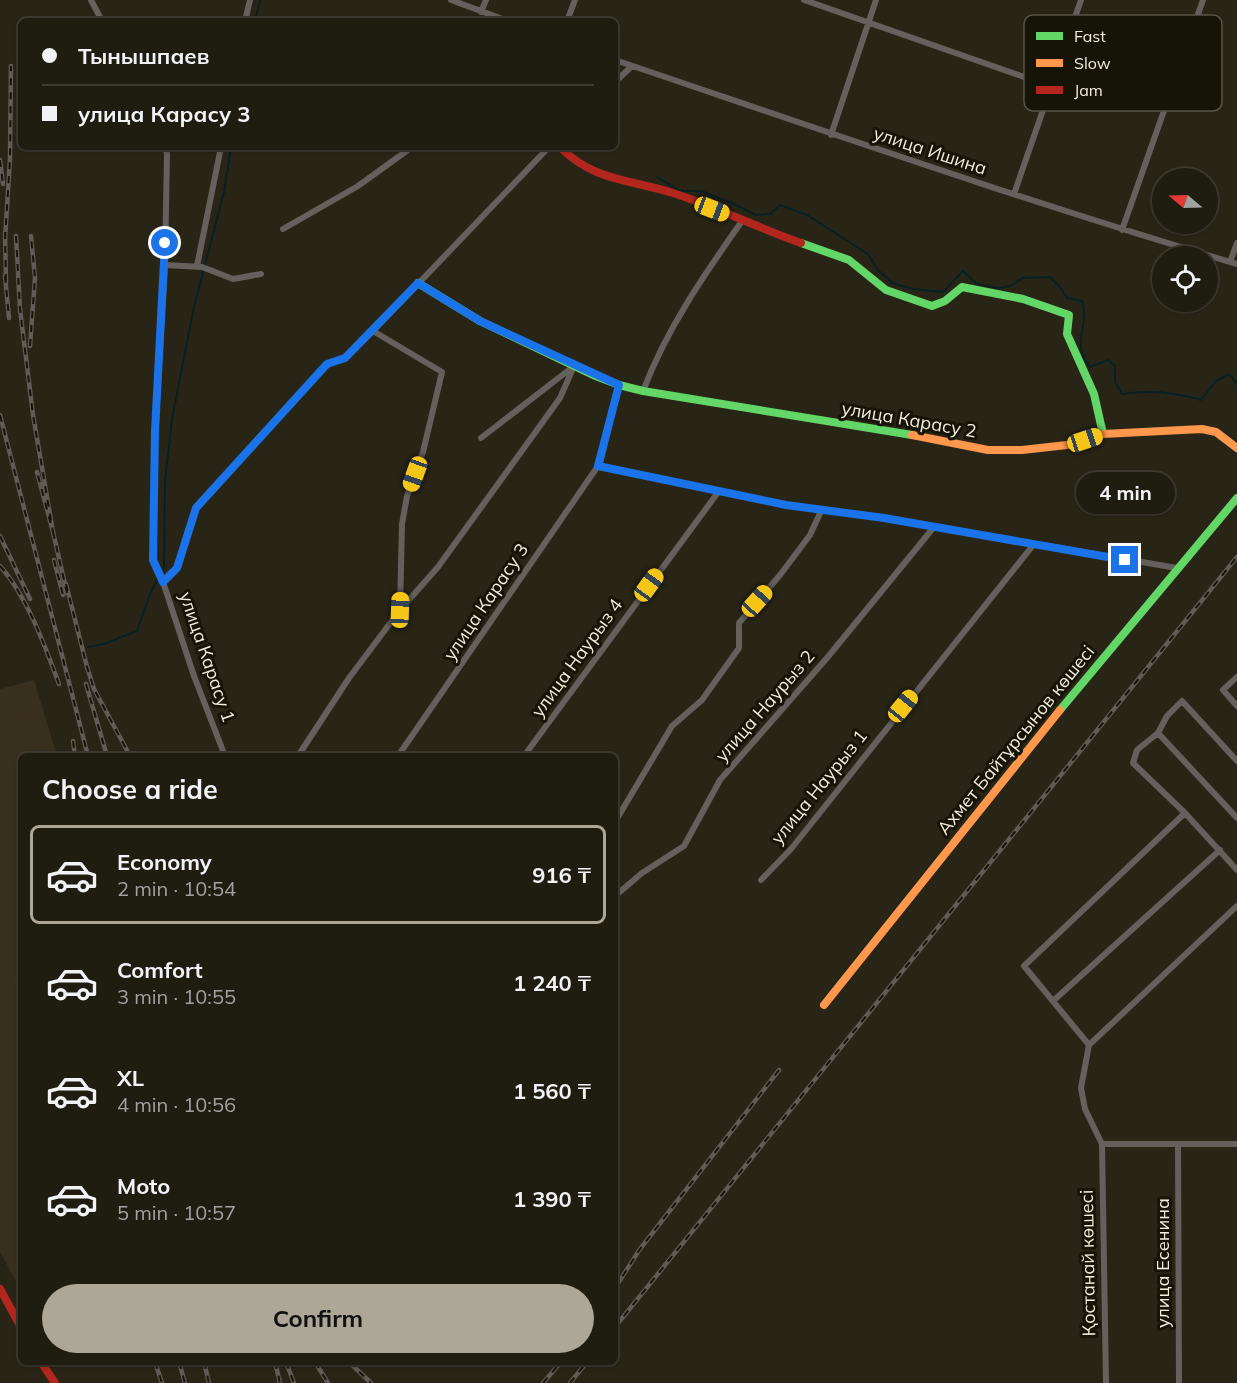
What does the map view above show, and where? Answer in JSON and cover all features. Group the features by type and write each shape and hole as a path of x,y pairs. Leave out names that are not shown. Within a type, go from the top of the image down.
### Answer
{"street":[{"path":"92,0 101,18"},
{"path":"246,18 250,0"},
{"path":"451,0 499,18"},
{"path":"481,12 486,0"},
{"path":"568,18 575,0"},
{"path":"804,0 1024,77"},
{"path":"831,135 876,0"},
{"path":"1076,15 1081,0"},
{"path":"1198,15 1203,0"},
{"name":"улица Ишина","path":"618,61 831,135 1122,230 1234,263"},
{"path":"618,79 632,66"},
{"path":"1014,194 1042,111"},
{"path":"1122,230 1164,111"},
{"path":"163,582 153,560 155,431 165,265 166,150"},
{"path":"200,267 220,150"},
{"path":"283,229 358,186 408,150"},
{"name":"улица Карасу 1","path":"224,753 194,676 163,582 177,568 196,508 327,364 345,358 373,331 546,150"},
{"path":"563,150 571,158 600,175 673,193 768,232 849,260 886,290 932,306 945,301 962,287 1023,298 1062,311 1069,315 1067,334 1094,394 1103,434"},
{"path":"643,391 655,361 675,323 705,272 742,221"},
{"path":"1234,263 1237,243"},
{"path":"165,265 200,267 233,279 261,274"},
{"name":"улица Карасу 2","path":"418,283 480,321 574,366 619,385 643,391 929,438 988,450 1067,446 1103,434 1202,429 1216,432 1237,448"},
{"path":"373,331 442,372 423,452 407,496 402,524 400,610"},
{"path":"481,438 574,366"},
{"path":"300,753 349,678 400,610 438,567 554,407 574,366"},
{"name":"улица Карасу 3","path":"400,753 598,466 619,385"},
{"path":"598,466 786,505 934,527 1177,568"},
{"name":"улица Наурыз 4","path":"526,753 719,490"},
{"name":"Ахмет Байтұрсынов көшесі","path":"824,1005 1177,568 1237,498"},
{"path":"618,817 672,726 702,700 739,648 739,623 810,535 822,509"},
{"name":"улица Наурыз 2","path":"618,893 642,873 684,846 720,780 827,658 934,527"},
{"name":"улица Наурыз 1","path":"761,880 791,849 1034,544"},
{"path":"1237,677 1223,690 1237,706"},
{"path":"1237,761 1182,701 1167,716 1158,733 1137,750 1133,763 1185,813 1237,870"},
{"path":"1158,733 1237,818"},
{"path":"1089,1045 1024,966 1185,813"},
{"path":"1053,1001 1220,850"},
{"path":"1237,906 1089,1045 1081,1088 1085,1109 1102,1143 1237,1144"},
{"name":"Қостанай көшесі","path":"1102,1143 1106,1383"},
{"name":"улица Есенина","path":"1178,1144 1179,1383"},
{"path":"0,1289 18,1322"},
{"path":"43,1365 55,1383"}],"shaded area":[{"path":"34,680 56,753 18,753 18,1285 0,1252 0,689"}],"waterway":[{"path":"256,18 260,0"},
{"path":"88,647 104,644 137,631 150,594 164,568 165,481 172,419 194,307 224,192 231,150"},
{"path":"657,177 680,191 701,191 756,215 770,214 780,205 807,215 868,254 878,270 892,283 913,289 943,292 963,271 977,284 998,288 1010,286 1023,278 1050,277 1067,298 1082,301 1084,319 1081,351 1084,359 1090,367 1108,360 1115,366 1115,382 1122,394 1162,392 1201,400 1216,381 1229,374 1237,384"}],"railway":[{"path":"5,239 10,159 11,66"},
{"path":"0,160 3,184"},
{"path":"5,232 6,283"},
{"path":"16,236 20,309 33,415 53,532 37,472"},
{"path":"30,346 35,278 31,236"},
{"path":"5,276 9,318"},
{"path":"0,415 87,753"},
{"path":"53,532 67,593"},
{"path":"0,536 30,599"},
{"path":"618,1323 1237,557"},
{"path":"54,560 63,595"},
{"path":"0,566 27,606 59,684"},
{"path":"66,584 94,689 128,753"},
{"path":"86,684 106,753"},
{"path":"73,741 75,753"},
{"path":"618,1283 640,1249 779,1070"},
{"path":"156,1365 162,1383"},
{"path":"180,1365 185,1383"},
{"path":"205,1365 209,1383"},
{"path":"276,1365 280,1383"},
{"path":"287,1365 294,1383"},
{"path":"317,1365 328,1383"},
{"path":"352,1365 371,1383"},
{"path":"543,1383 558,1365"},
{"path":"570,1383 585,1365"}],"traffic: fast":[{"path":"801,243 849,260 886,290 932,306 945,301 962,287 1023,299 1069,315 1067,334 1094,394 1103,434"},
{"path":"418,283 480,321 619,385 643,391 912,435"},
{"path":"1060,710 1237,498"}],"traffic: slow":[{"path":"912,435 988,450 1022,450 1067,445 1103,434 1202,429 1216,432 1237,448"},
{"path":"824,1005 1060,710"}],"traffic: jam":[{"path":"564,150 586,167 600,173 673,193 801,243"},
{"path":"0,1289 18,1322"},
{"path":"43,1365 55,1383"}],"route":[{"path":"165,243 155,431 153,560 163,582 177,568 196,508 327,364 345,358 418,283 480,321 619,385 598,466 786,505 884,518 1125,560"}]}
